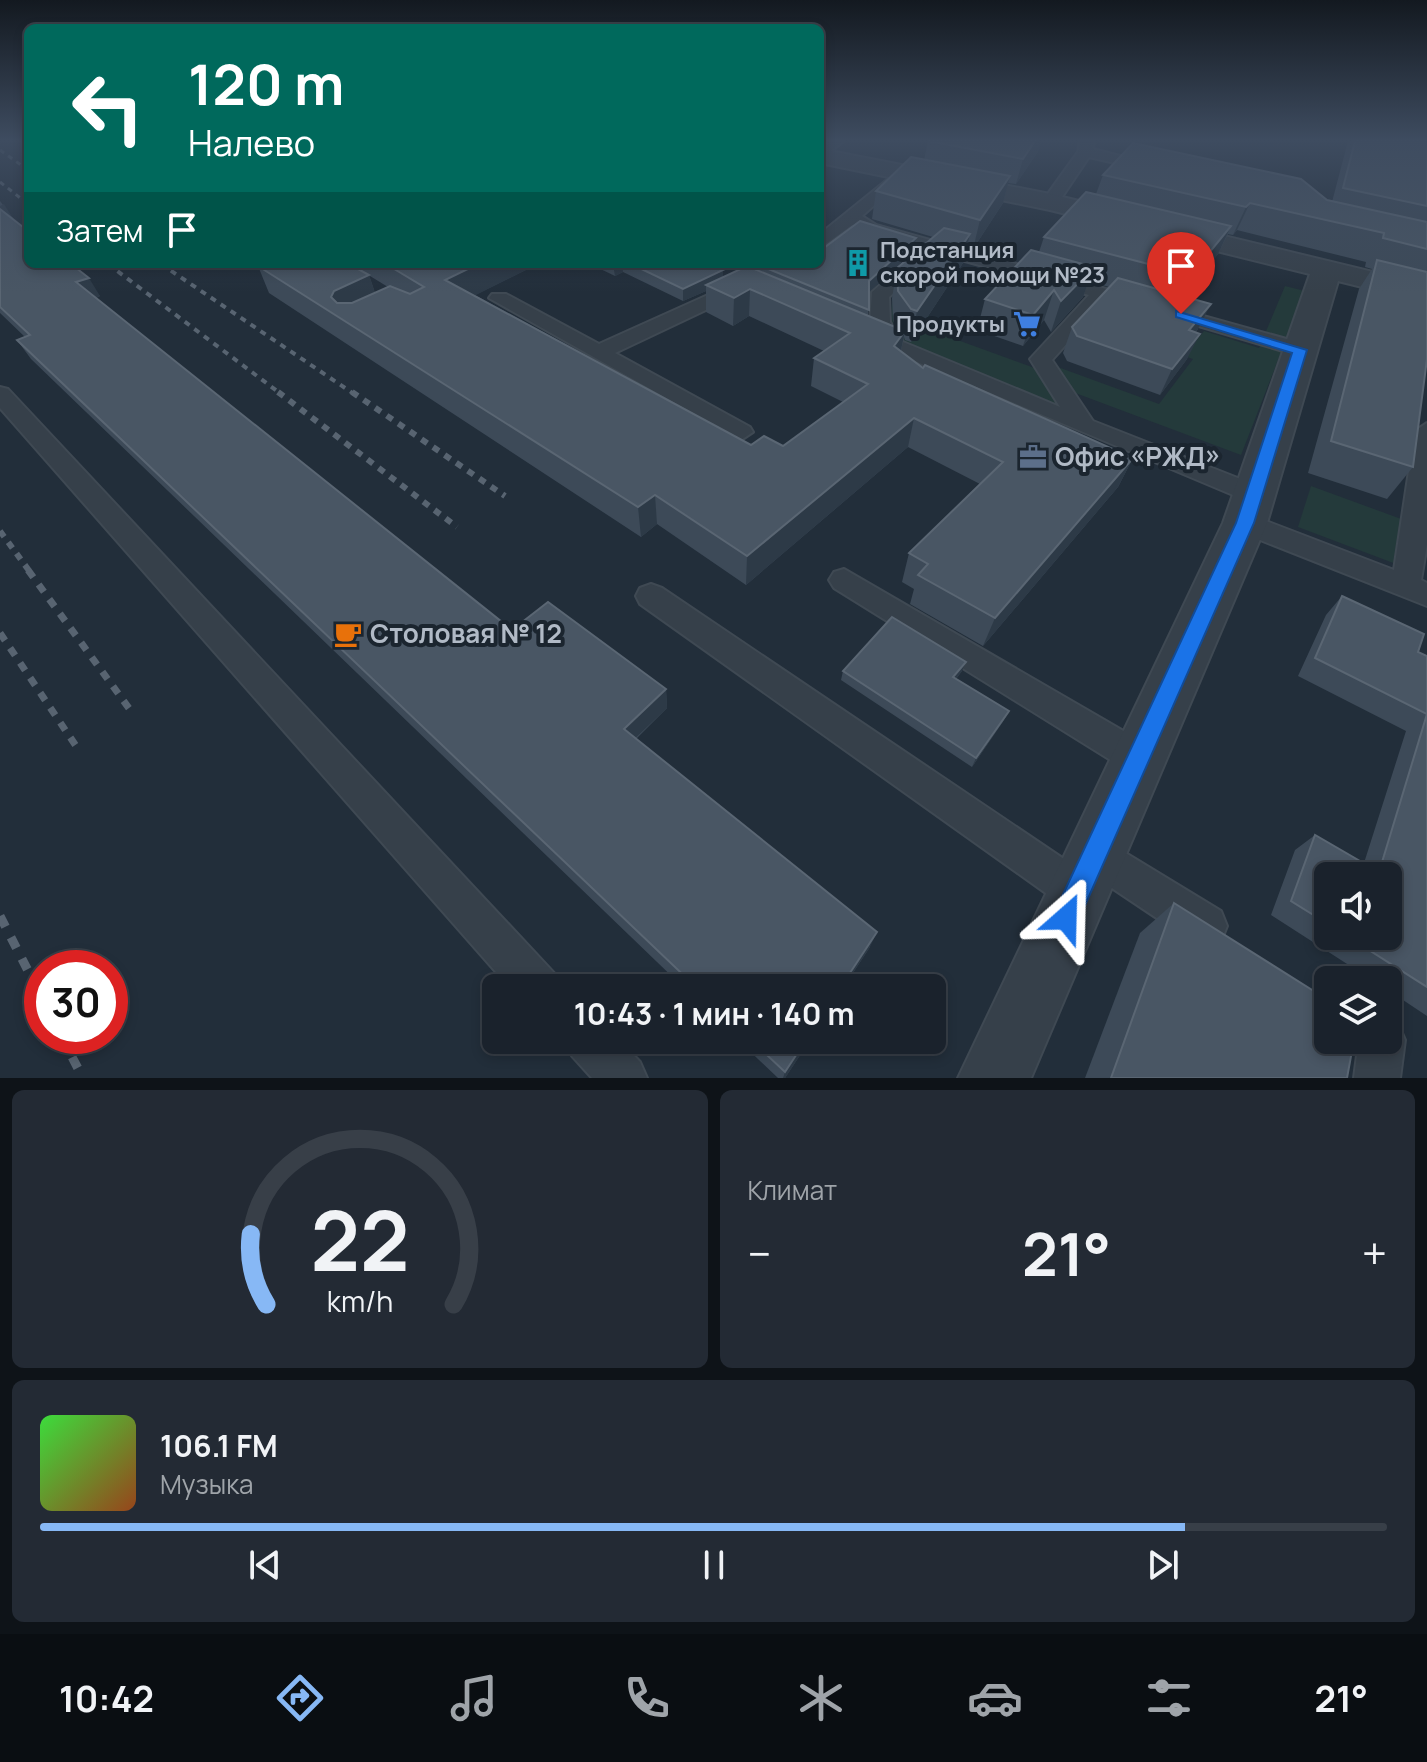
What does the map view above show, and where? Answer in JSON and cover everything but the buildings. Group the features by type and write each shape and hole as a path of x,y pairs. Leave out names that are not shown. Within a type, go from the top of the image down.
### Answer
{"street":[{"path":"1000,191 1427,294"},
{"path":"994,1078 1250,508 1327,268"}],"lane":[{"path":"824,240 882,191"},
{"path":"1050,202 1057,191"},
{"path":"853,218 870,229 1300,350"},
{"path":"896,347 880,322 879,296 934,246"},
{"path":"598,353 754,285 724,273"},
{"path":"1084,426 1041,359 1102,293"},
{"path":"499,298 741,432"},
{"path":"842,323 1084,426 1416,590 1418,517 1427,431"},
{"path":"0,394 526,974"},
{"path":"844,580 1138,758"},
{"path":"651,596 1087,873 1237,946"},
{"path":"601,1054 624,1078"},
{"path":"1377,1078 1380,1054"}],"green space":[{"path":"1285,286 1305,291 1241,455 1070,391 1055,366 1159,404 1193,359 1184,356 1204,331 1259,348"},
{"path":"892,303 939,320 930,330 1040,370 1060,409 899,342 891,322"},
{"path":"1311,486 1404,520 1396,564 1298,527"}],"railway":[{"path":"12,191 24,201"},
{"path":"113,268 281,394"},
{"path":"167,268 354,394"},
{"path":"278,392 457,527"},
{"path":"352,392 505,496"},
{"path":"0,531 30,572"},
{"path":"28,570 131,711"},
{"path":"0,633 76,746"},
{"path":"0,916 24,963"},
{"path":"70,1054 83,1078"}],"place":[{"name":"Подстанция скорой помощи №23","path":"858,263"},
{"name":"Продукты","path":"1027,324"},
{"name":"Офис «РЖД»","path":"1033,457"},
{"name":"Столовая № 12","path":"348,634"}],"route":[{"path":"1066,918 1245,523 1300,350 1181,314"}]}
